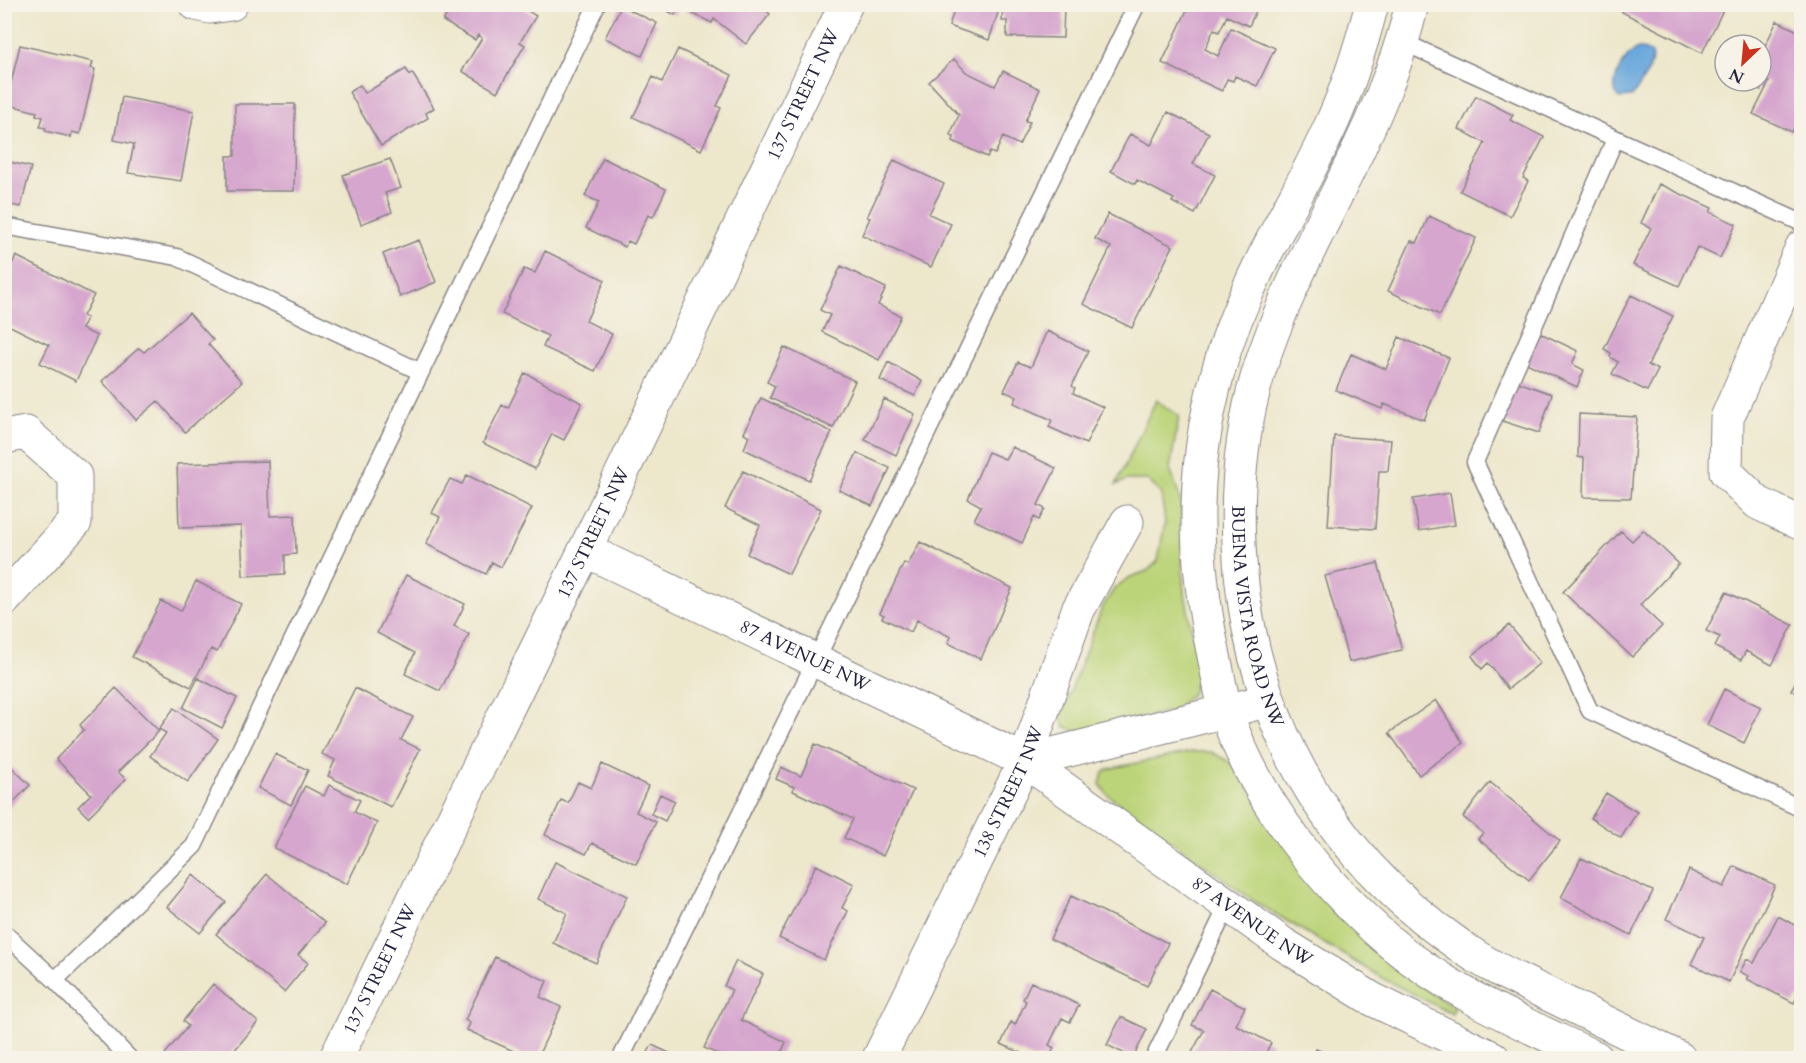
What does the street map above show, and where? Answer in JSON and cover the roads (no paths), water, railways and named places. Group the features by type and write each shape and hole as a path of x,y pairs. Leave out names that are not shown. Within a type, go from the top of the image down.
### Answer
{"street":[{"path":"196,4 210,7 231,4"},
{"name":"137 STREET NW","path":"336,1059 585,550 846,4"},
{"path":"1372,4 1348,85 1331,125 1238,315 1225,347 1206,419 1199,473 1198,571 1203,607 1226,712 1245,756 1273,806 1324,876 1357,912 1433,974 1476,1000 1596,1059"},
{"name":"BUENA VISTA ROAD NW","path":"1412,4 1403,42 1383,97 1286,302 1259,370 1246,424 1236,493 1241,594 1252,650 1266,701 1300,770 1336,826 1366,864 1426,920 1493,968 1679,1059"},
{"path":"1802,247 1727,418 1726,472 1758,503 1802,524"},
{"path":"4,437 26,433 75,476 75,522 4,600"},
{"name":"138 STREET NW","path":"879,1059 1024,761 1078,610 1126,522"},
{"name":"87 AVENUE NW","path":"585,550 1024,761 1227,907 1372,999 1493,1059"},
{"path":"1024,761 1266,701"}],"lane":[{"path":"55,980 194,846 597,4"},
{"path":"621,1059 1137,4"},
{"path":"1403,42 1802,224"},
{"path":"1615,139 1475,462 1590,711 1802,809"},
{"path":"4,226 177,257 420,372"},
{"path":"1154,1059 1227,907"},
{"path":"4,933 55,980 129,1059"}],"water":[{"path":"1638,49 1647,51 1651,55 1652,61 1649,69 1632,97 1619,98 1615,86 1619,71 1628,57"}]}
